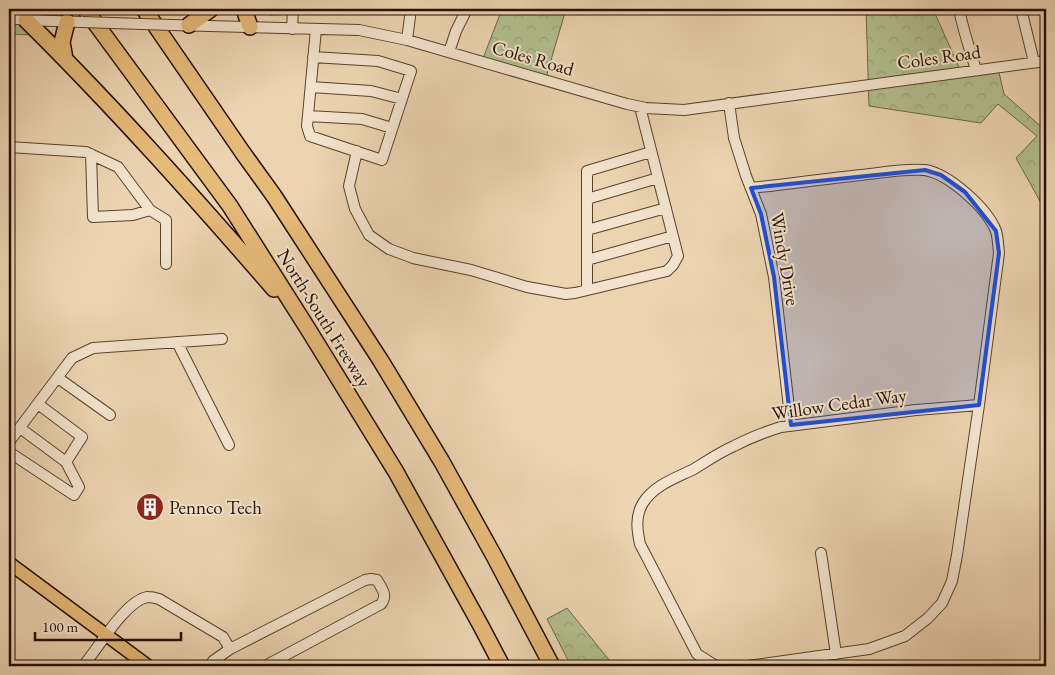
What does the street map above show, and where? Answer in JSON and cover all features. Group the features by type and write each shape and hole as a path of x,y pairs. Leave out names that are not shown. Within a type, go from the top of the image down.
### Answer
{"highway":[{"name":"North-South Freeway","path":"144,9 274,196 380,361 442,462 552,666"},
{"path":"189,25 211,9"},
{"path":"244,9 250,27"},
{"name":"North-South Freeway","path":"78,17 230,206 396,472 502,666"},
{"path":"66,59 62,42 78,17"},
{"path":"26,20 66,59 184,185 308,329"}],"main road":[{"path":"9,563 148,666"}],"street":[{"path":"292,29 293,9"},
{"path":"407,40 410,9"},
{"path":"449,52 456,31 467,9"},
{"path":"959,9 976,70"},
{"path":"1020,9 1034,62"},
{"name":"Coles Road","path":"9,18 26,20 78,17 172,25 358,30 407,40 627,104 640,107 684,110 1046,61"},
{"path":"313,57 378,61 411,71 382,160 310,136 307,126 310,87 313,57 316,29"},
{"path":"310,87 371,91 402,99"},
{"name":"Windy Drive","path":"729,103 734,138 750,188 761,214 774,277 791,425"},
{"path":"357,151 349,186 355,209 369,235 389,249 413,258 471,270 526,287 566,294 575,293 667,271 678,256 640,107"},
{"path":"308,116 362,119 392,128"},
{"path":"9,147 86,152 118,167 150,210 166,220 166,264"},
{"path":"587,290 587,171 651,152"},
{"path":"91,154 93,217 133,215 150,210"},
{"path":"748,666 869,649 905,636 928,618 942,603 952,581 957,555 999,254 996,231 988,218 965,192 941,175 925,170 899,170 750,188"},
{"path":"587,199 658,178"},
{"path":"587,230 666,208"},
{"path":"587,260 673,236"},
{"path":"9,442 72,358 93,348 222,339"},
{"path":"177,342 229,445"},
{"path":"58,378 110,415"},
{"path":"38,404 82,437 66,462"},
{"name":"Willow Cedar Way","path":"716,666 697,654 640,544 637,520 642,505 649,494 665,483 733,446 781,427 916,410 979,405"},
{"path":"9,452 74,495 79,486 66,462 20,428"},
{"path":"821,552 836,654"},
{"path":"210,666 213,661 230,649 365,580 377,580 385,594 381,604 265,666"},
{"path":"83,666 105,635 133,604 148,597 159,599 223,637 230,649"}],"highlighted area":[{"path":"925,170 941,175 965,192 996,231 999,253 979,405 791,425 774,277 761,214 751,188"}],"green space":[{"path":"9,9 55,9 62,19 46,19 34,35 9,34"},
{"path":"267,9 297,9 297,14 270,15"},
{"path":"502,9 566,9 545,81 482,61"},
{"path":"866,9 933,9 962,74 998,68 1004,94 1046,131 1046,212 1016,158 1037,136 998,104 981,123 869,106"},
{"path":"567,608 614,666 571,666 547,619"}],"place":[{"name":"Pennco Tech","path":"150,507"}]}
